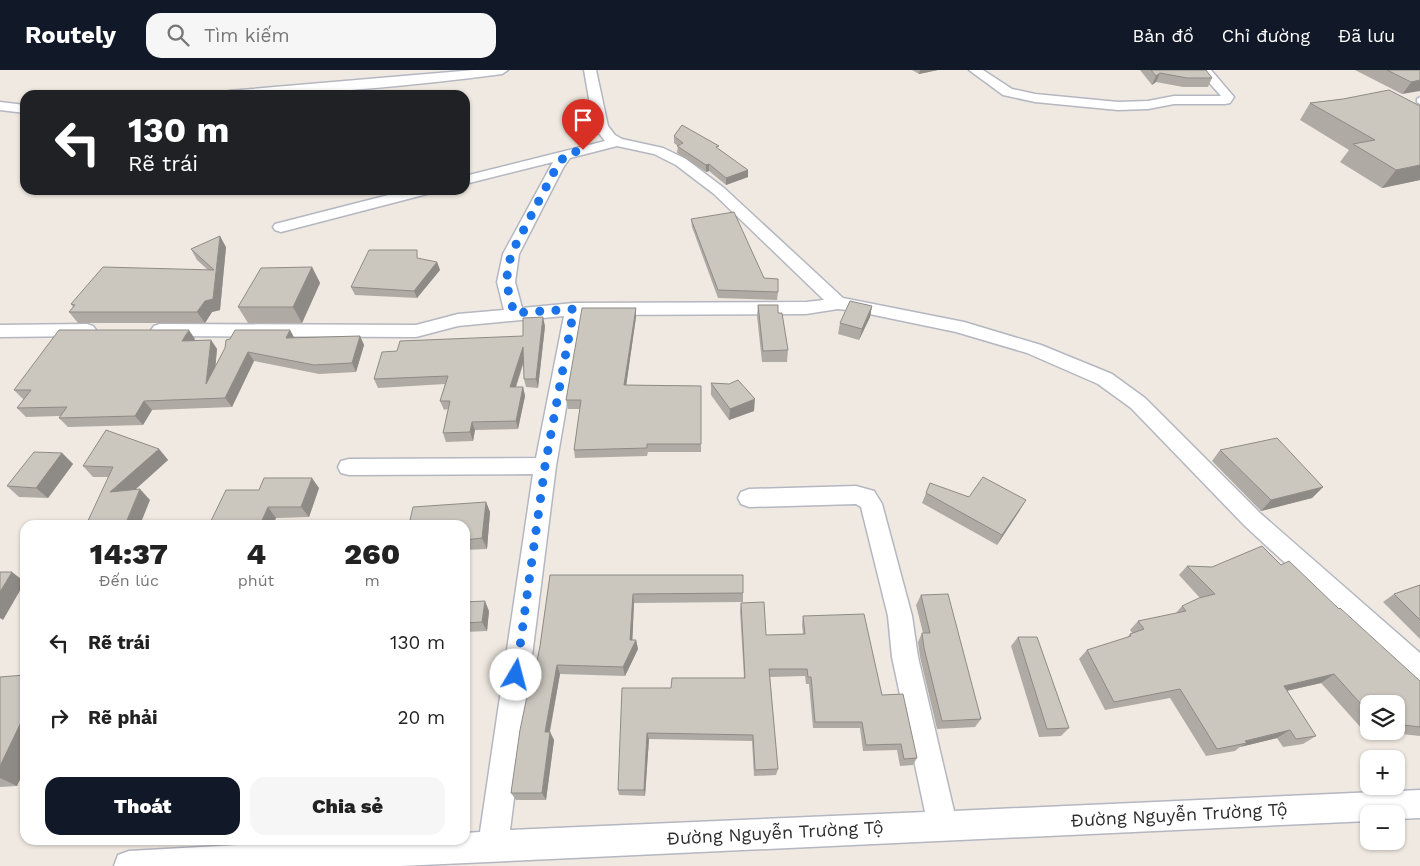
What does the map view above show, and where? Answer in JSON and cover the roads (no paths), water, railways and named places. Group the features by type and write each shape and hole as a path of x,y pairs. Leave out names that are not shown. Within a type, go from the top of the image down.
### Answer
{"street":[{"path":"291,90 449,77 502,70"},
{"path":"590,70 601,127 610,138 617,142 658,151 681,162 719,191 838,303"},
{"path":"975,70 1008,92 1035,98 1118,106 1148,106 1174,100 1225,100 1228,97 1226,94 1204,70"},
{"path":"0,106 20,108"},
{"path":"470,179 617,142"},
{"path":"514,313 506,282 511,254 556,168 566,154"},
{"path":"281,227 406,195"},
{"path":"147,330 416,331 458,320 514,313 574,309 806,308 838,303 958,326 1034,349 1105,379 1138,403 1253,520 1420,670"},
{"path":"493,846 545,466 574,309"},
{"path":"0,332 107,330"},
{"path":"349,467 545,466"},
{"path":"749,498 856,495 866,497 871,504 900,616 905,657 943,826"},
{"name":"Đường Nguyễn Trường Tộ","path":"129,866 493,846 1420,804"}]}
